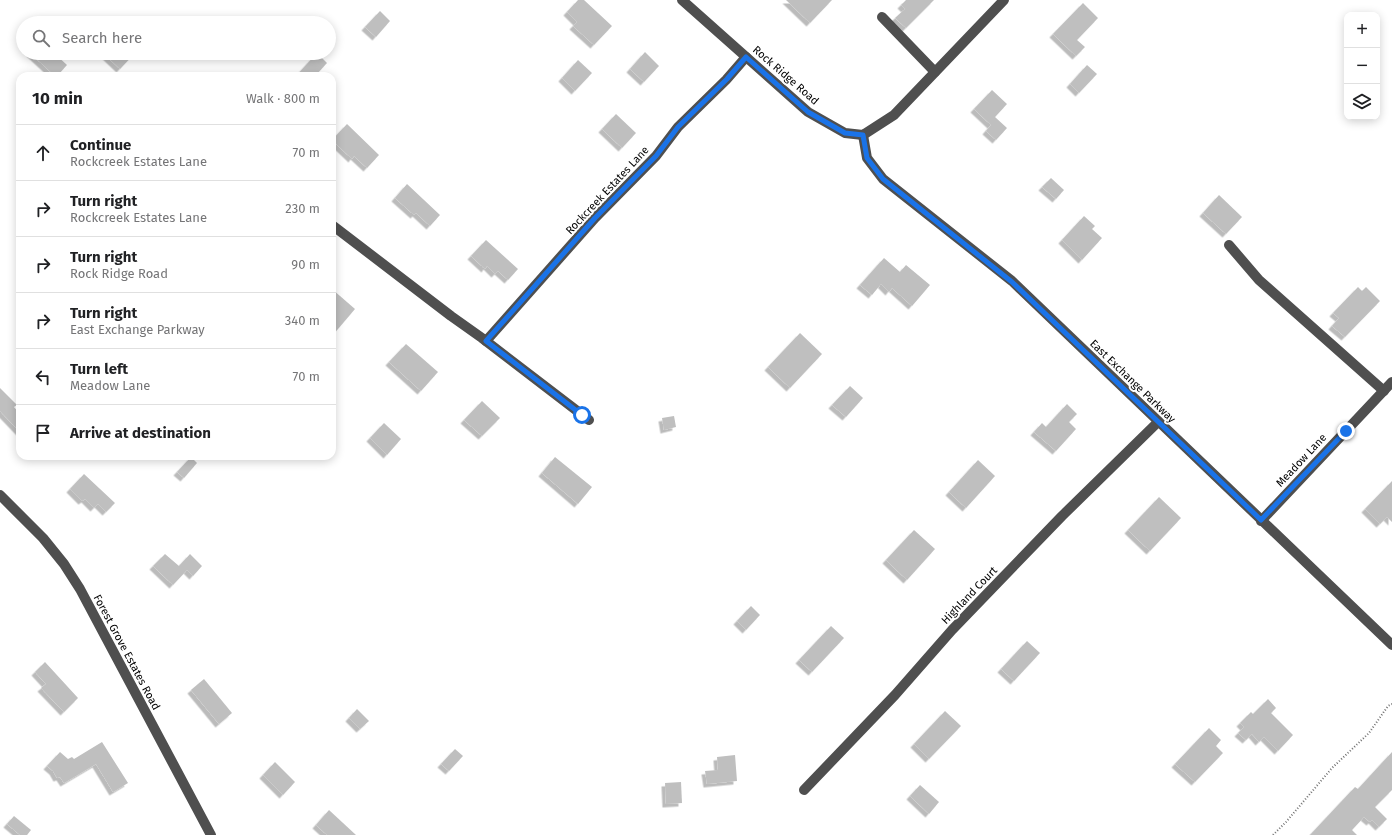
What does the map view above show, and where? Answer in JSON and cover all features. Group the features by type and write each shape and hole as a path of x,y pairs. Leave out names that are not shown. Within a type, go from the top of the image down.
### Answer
{"street":[{"name":"Rock Ridge Road","path":"682,0 808,112 845,133 863,135"},
{"path":"863,135 894,115 1004,0"},
{"path":"882,17 935,72"},
{"name":"Rockcreek Estates Lane","path":"486,341 595,218 656,156 678,127 727,79 746,57"},
{"name":"East Exchange Parkway","path":"863,135 867,158 883,179 1012,282 1392,645"},
{"path":"336,228 589,420"},
{"path":"1229,245 1259,280 1384,391"},
{"name":"Meadow Lane","path":"1261,520 1392,382"},
{"name":"Highland Court","path":"804,790 895,695 952,630 1062,516 1158,422"},
{"name":"Forest Grove Estates Road","path":"0,495 43,538 64,564 80,589 211,835"}],"path":[{"path":"1273,835 1332,768 1369,733 1388,706 1392,704"}],"building":[{"path":"578,0 584,0 612,26 594,45 573,26 577,22 567,12"},
{"path":"786,0 832,0 810,23"},
{"path":"906,0 934,0 906,28 895,18 905,9 901,5"},
{"path":"1083,3 1098,18 1077,40 1085,47 1076,56 1053,34"},
{"path":"380,11 390,21 376,37 365,27"},
{"path":"645,52 659,66 644,82 630,69"},
{"path":"38,60 62,60 67,65 61,72 51,72"},
{"path":"110,60 128,60 120,69"},
{"path":"311,60 324,60 327,63 319,72 300,72"},
{"path":"578,60 592,73 575,91 562,78"},
{"path":"1087,65 1097,74 1079,93 1070,84"},
{"path":"992,90 1007,104 995,117 1007,128 996,140 986,131 991,125 974,109"},
{"path":"616,114 636,133 622,148 602,129"},
{"path":"347,124 379,155 367,168 354,156 352,159 336,144 336,136"},
{"path":"1051,178 1064,190 1056,199 1042,187"},
{"path":"407,184 440,215 430,226 416,213 414,215 395,198"},
{"path":"1219,195 1242,217 1226,234 1203,213"},
{"path":"1084,216 1095,226 1092,229 1102,238 1082,260 1062,240"},
{"path":"486,240 518,269 508,280 498,271 495,274 487,266 485,269 471,256"},
{"path":"884,258 900,272 906,265 930,285 912,306 892,288 889,292 881,284 872,295 860,285"},
{"path":"1358,287 1362,291 1366,287 1380,301 1345,337 1332,326 1339,318 1333,313"},
{"path":"336,292 355,309 336,331"},
{"path":"800,333 822,354 790,388 768,367"},
{"path":"406,344 438,372 421,391 389,362"},
{"path":"850,386 863,398 846,417 832,405"},
{"path":"0,388 16,404 14,407 16,409 16,428 0,411"},
{"path":"482,401 500,418 482,436 464,420"},
{"path":"1067,404 1077,414 1069,422 1076,429 1056,451 1034,432 1042,423 1046,427"},
{"path":"674,416 676,427 664,430 662,418"},
{"path":"384,423 401,439 387,455 370,438"},
{"path":"555,457 592,487 578,504 542,473"},
{"path":"188,460 194,460 197,463 184,478 177,472"},
{"path":"978,460 995,476 966,508 949,492"},
{"path":"84,474 115,503 106,512 98,504 94,508 85,499 82,501 70,489"},
{"path":"1392,481 1392,522 1387,517 1380,524 1365,509"},
{"path":"1159,497 1181,518 1150,551 1128,530"},
{"path":"914,530 935,549 907,580 886,560"},
{"path":"165,554 179,566 190,554 202,566 193,576 187,570 173,585 153,566"},
{"path":"751,606 760,615 746,630 737,621"},
{"path":"831,626 844,638 812,672 799,660"},
{"path":"1027,641 1040,653 1014,681 1001,669"},
{"path":"45,662 78,698 64,712 41,688 46,684 35,672"},
{"path":"204,679 232,713 219,724 191,690"},
{"path":"1268,699 1276,708 1271,713 1293,735 1278,751 1264,737 1259,742 1252,734 1246,740 1238,733 1244,727 1240,723 1251,712 1253,714"},
{"path":"357,709 369,721 360,729 349,718"},
{"path":"945,711 961,726 929,759 914,744"},
{"path":"1209,728 1221,740 1216,746 1223,753 1195,782 1175,764"},
{"path":"102,742 128,783 113,792 96,764 64,783 60,777 57,778 53,771 47,766 60,752 68,759 72,757 74,759"},
{"path":"455,749 463,756 449,771 441,764"},
{"path":"1392,752 1392,790 1375,807 1387,819 1379,827 1372,820 1370,822 1364,817 1352,830 1357,835 1310,835 1355,787 1358,789"},
{"path":"735,755 737,781 707,784 705,771 718,770 717,757"},
{"path":"275,762 295,782 283,795 263,775"},
{"path":"681,782 682,803 666,804 665,783"},
{"path":"920,785 939,802 929,814 910,796"},
{"path":"329,810 356,835 327,835 316,825"},
{"path":"14,816 31,830 27,835 20,835 7,824"}],"route":[{"path":"582,415 486,341 595,218 656,156 678,127 727,79 746,57 808,112 845,133 863,135 867,158 883,179 1012,282 1261,520 1346,431"}]}
